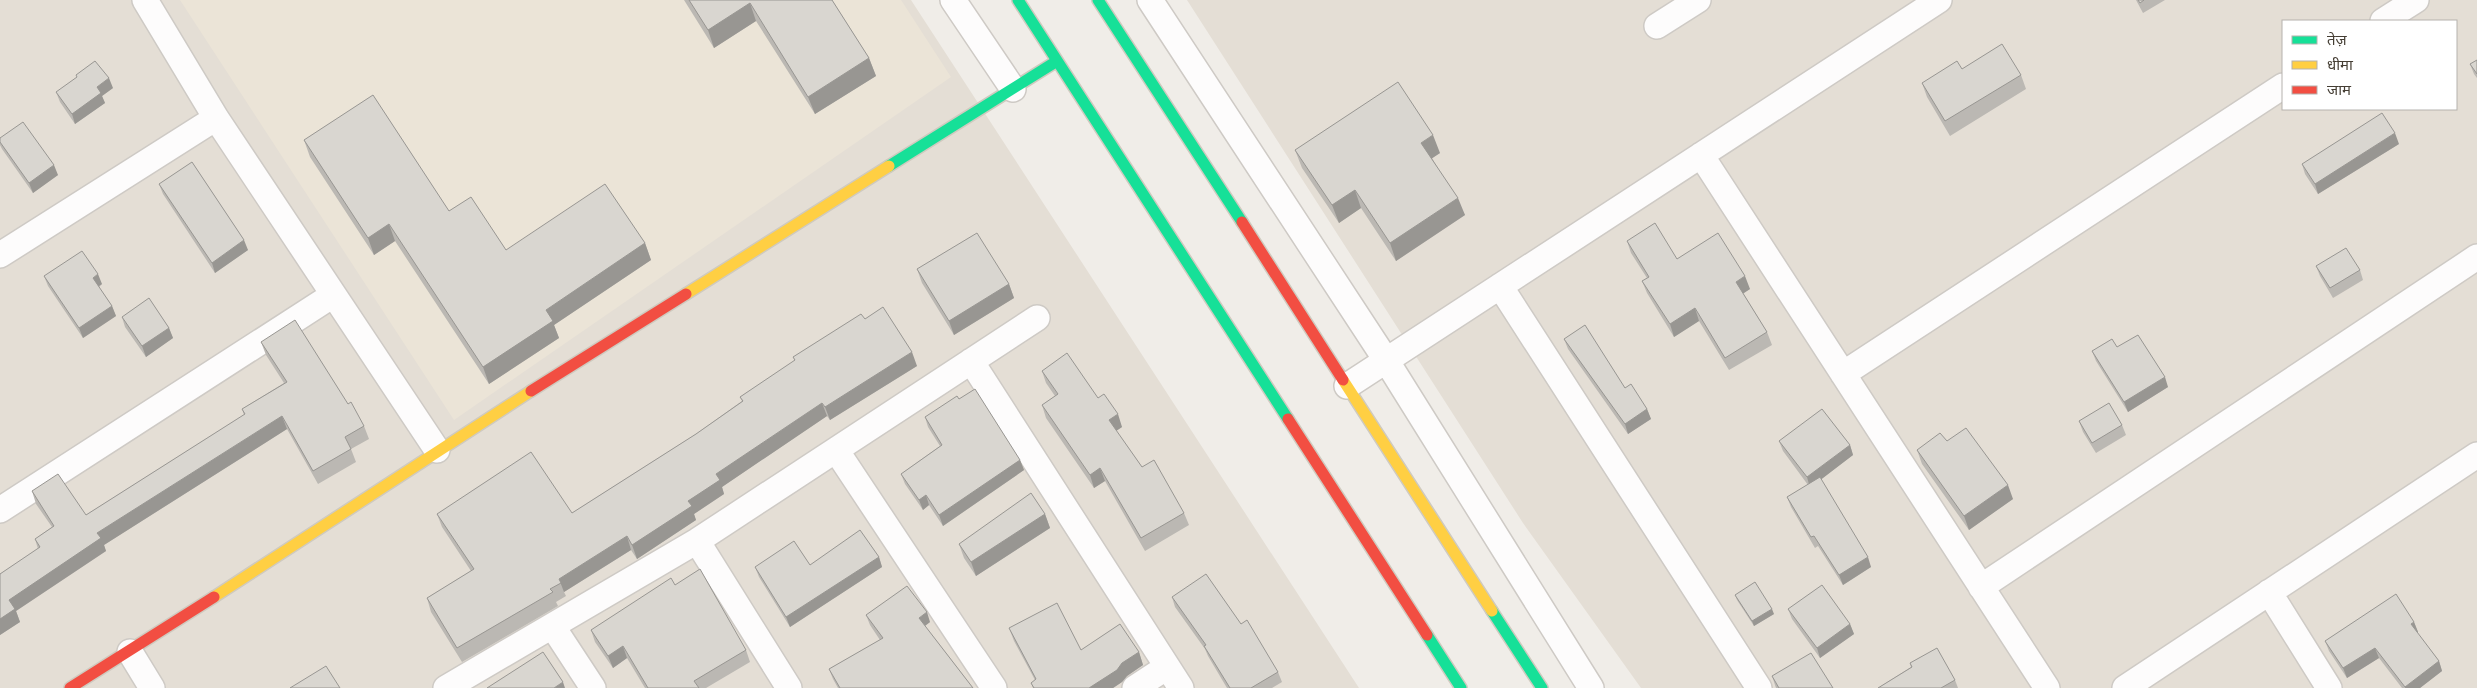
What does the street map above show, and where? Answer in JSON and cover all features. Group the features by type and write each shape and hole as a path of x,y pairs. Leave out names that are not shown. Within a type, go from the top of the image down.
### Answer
{"street":[{"path":"145,0 216,118 332,295 437,450"},
{"path":"953,0 1013,89"},
{"path":"1018,0 1461,688"},
{"path":"1098,0 1542,688"},
{"path":"1150,0 1386,360 1591,688"},
{"path":"1657,26 1698,0"},
{"path":"1347,386 1939,0"},
{"path":"2385,20 2416,0"},
{"path":"70,688 130,652 437,450 1057,61"},
{"path":"1843,374 2282,87"},
{"path":"0,255 216,118"},
{"path":"1701,155 2047,688"},
{"path":"1981,587 2477,257"},
{"path":"1500,286 1759,688"},
{"path":"0,510 332,295"},
{"path":"446,688 697,541 1037,318"},
{"path":"971,361 1181,688"},
{"path":"836,450 994,688"},
{"path":"2125,688 2477,455"},
{"path":"697,541 789,688"},
{"path":"2269,592 2329,688"},
{"path":"553,627 593,688"},
{"path":"130,652 152,688"},
{"path":"1135,688 1167,667"}],"shaded area":[{"path":"0,0 911,0 1359,688 0,688"},
{"path":"180,0 901,0 951,77 454,420"},
{"path":"1187,0 2477,0 2477,688 1641,688 1523,523"}],"building":[{"path":"689,0 832,0 869,58 808,97 750,3 708,30"},
{"path":"2002,44 2021,75 1945,121 1922,83 1957,61 1962,69"},
{"path":"2477,60 2477,74 2470,64"},
{"path":"95,61 109,78 97,87 101,93 72,114 56,92"},
{"path":"1398,82 1433,135 1421,143 1458,198 1390,243 1355,190 1332,205 1295,150"},
{"path":"373,95 449,211 471,197 506,250 605,184 645,243 546,310 553,321 483,367 389,224 368,238 304,140"},
{"path":"2382,113 2395,133 2315,184 2302,164"},
{"path":"23,122 54,165 29,183 0,142 0,138"},
{"path":"192,162 244,240 212,263 159,184"},
{"path":"1655,223 1677,259 1718,233 1745,276 1736,282 1767,332 1725,358 1695,308 1670,324 1642,281 1649,277 1627,241"},
{"path":"977,233 1009,284 949,321 917,269"},
{"path":"2346,248 2360,270 2330,288 2316,266"},
{"path":"82,251 98,274 93,278 112,306 79,328 44,276"},
{"path":"149,298 169,328 142,346 122,317"},
{"path":"883,307 912,352 825,407 822,403 716,474 720,480 688,501 692,506 632,545 627,536 559,579 561,583 550,589 553,592 457,648 427,598 474,569 437,514 531,452 572,513 696,434 743,401 740,397 795,360 793,357 861,314 865,319"},
{"path":"295,320 348,404 351,402 364,426 345,437 351,449 313,471 282,416 97,533 101,538 9,600 15,609 0,619 0,574 40,547 35,539 54,526 32,491 58,474 86,515 245,414 242,409 287,382 261,342"},
{"path":"1585,325 1625,388 1631,384 1647,409 1625,424 1564,339"},
{"path":"2138,335 2165,377 2124,402 2092,351 2112,339 2117,347"},
{"path":"1067,353 1098,398 1104,394 1118,414 1109,420 1142,467 1154,460 1184,513 1141,538 1100,468 1090,475 1042,405 1058,394 1042,371"},
{"path":"975,389 1020,460 939,515 926,495 919,500 901,474 942,445 925,417 957,396 959,399"},
{"path":"2109,403 2122,425 2092,443 2079,421"},
{"path":"1822,409 1850,445 1807,477 1779,441"},
{"path":"1966,428 2008,485 1964,516 1917,450 1940,433 1947,441"},
{"path":"1820,477 1868,557 1839,575 1814,536 1811,537 1787,497"},
{"path":"1031,493 1045,514 971,562 959,544"},
{"path":"860,530 879,557 786,617 755,567 794,541 810,565"},
{"path":"700,569 746,650 694,681 699,688 648,688 623,646 608,656 591,630 671,578 675,585"},
{"path":"1206,574 1241,624 1247,620 1278,672 1251,688 1230,688 1204,646 1206,645 1172,597"},
{"path":"1755,582 1772,609 1752,621 1735,595"},
{"path":"1822,585 1850,624 1817,648 1788,609"},
{"path":"907,586 927,612 919,618 973,688 840,688 829,669 883,638 866,615"},
{"path":"2396,594 2414,622 2411,624 2439,661 2405,687 2375,648 2343,668 2325,641"},
{"path":"1057,603 1081,650 1120,624 1139,652 1122,663 1117,670 1089,688 1034,688 1031,683 1036,679 1009,628"},
{"path":"1937,648 1955,680 1941,688 1878,688 1912,667 1910,663"},
{"path":"543,652 563,682 554,688 487,688"},
{"path":"1811,653 1833,688 1779,688 1772,676"},
{"path":"326,666 340,688 290,688"}],"traffic: fast":[{"path":"1018,0 1288,419"},
{"path":"1098,0 1242,222"},
{"path":"889,166 1057,61"},
{"path":"1492,611 1542,688"},
{"path":"1427,635 1461,688"}],"traffic: slow":[{"path":"686,294 889,166"},
{"path":"1343,380 1492,611"},
{"path":"214,597 531,391"}],"traffic: jam":[{"path":"1242,222 1343,380"},
{"path":"531,391 686,294"},
{"path":"1288,419 1427,635"},
{"path":"70,688 214,597"}]}
